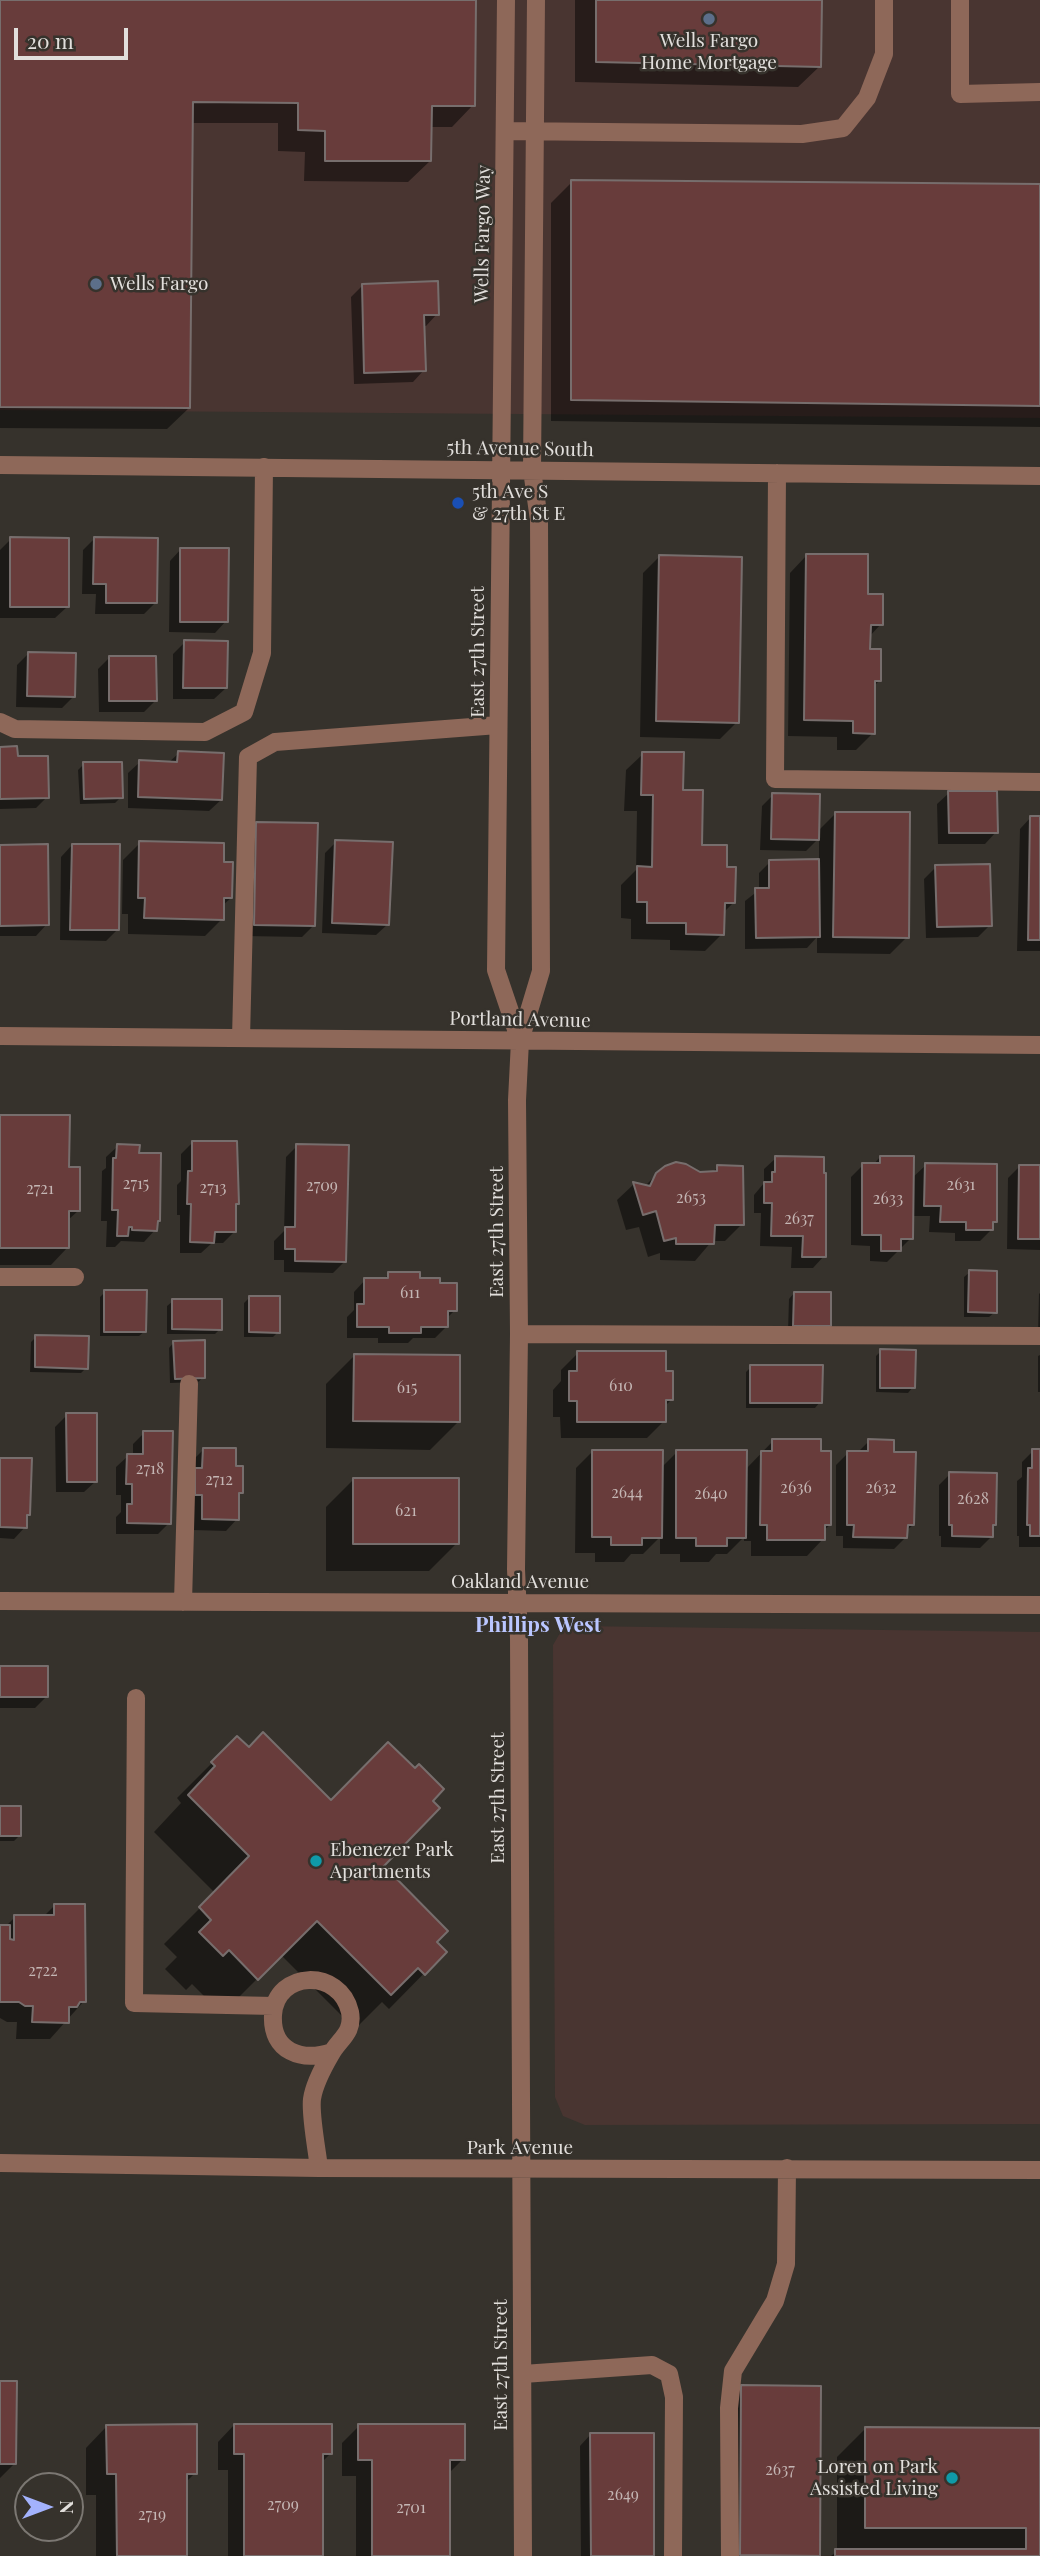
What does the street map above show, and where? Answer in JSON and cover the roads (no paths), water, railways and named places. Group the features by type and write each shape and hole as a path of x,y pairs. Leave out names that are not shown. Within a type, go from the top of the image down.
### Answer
{"street":[{"name":"Wells Fargo Way","path":"500,470 506,0"},
{"path":"532,470 536,0"},
{"path":"506,131 802,134 843,128 867,98 884,54 884,0"},
{"path":"960,0 960,94 1040,92"},
{"name":"5th Avenue South","path":"0,465 1040,476"},
{"path":"0,722 15,729 205,732 244,712 262,653 264,467"},
{"name":"East 27th Street","path":"500,470 496,970 520,1041"},
{"name":"East 27th Street","path":"523,2556 519,1650 516,1604 519,1334 517,1100 520,1041 541,971 540,520 532,470"},
{"path":"777,473 775,779 1040,782"},
{"path":"241,1038 247,757 275,741 498,726"},
{"name":"Portland Avenue","path":"0,1036 1040,1045"},
{"path":"0,1276 75,1276"},
{"path":"519,1334 1040,1336"},
{"path":"183,1602 189,1384"},
{"name":"Oakland Avenue","path":"0,1601 1040,1605"},
{"path":"136,1698 135,2003 274,2006"},
{"path":"319,2168 312,2099 332,2052 347,2036 351,2015 344,1995 327,1982 305,1979 286,1989 274,2006 273,2025 280,2042 295,2054 314,2058 332,2052"},
{"name":"Park Avenue","path":"0,2163 319,2168 1040,2170"},
{"path":"730,2556 729,2408 733,2371 775,2301 786,2264 787,2168"},
{"path":"523,2374 652,2365 669,2374 674,2397 673,2556"}],"place":[{"name":"Wells Fargo Home Mortgage","path":"709,19"},
{"name":"Wells Fargo","path":"96,284"},
{"name":"5th Ave S & 27th St E","path":"458,503"},
{"name":"Ebenezer Park Apartments","path":"316,1861"},
{"name":"Loren on Park Assisted Living","path":"952,2478"}],"district":[{"name":"Phillips West","path":"538,1625"}]}
